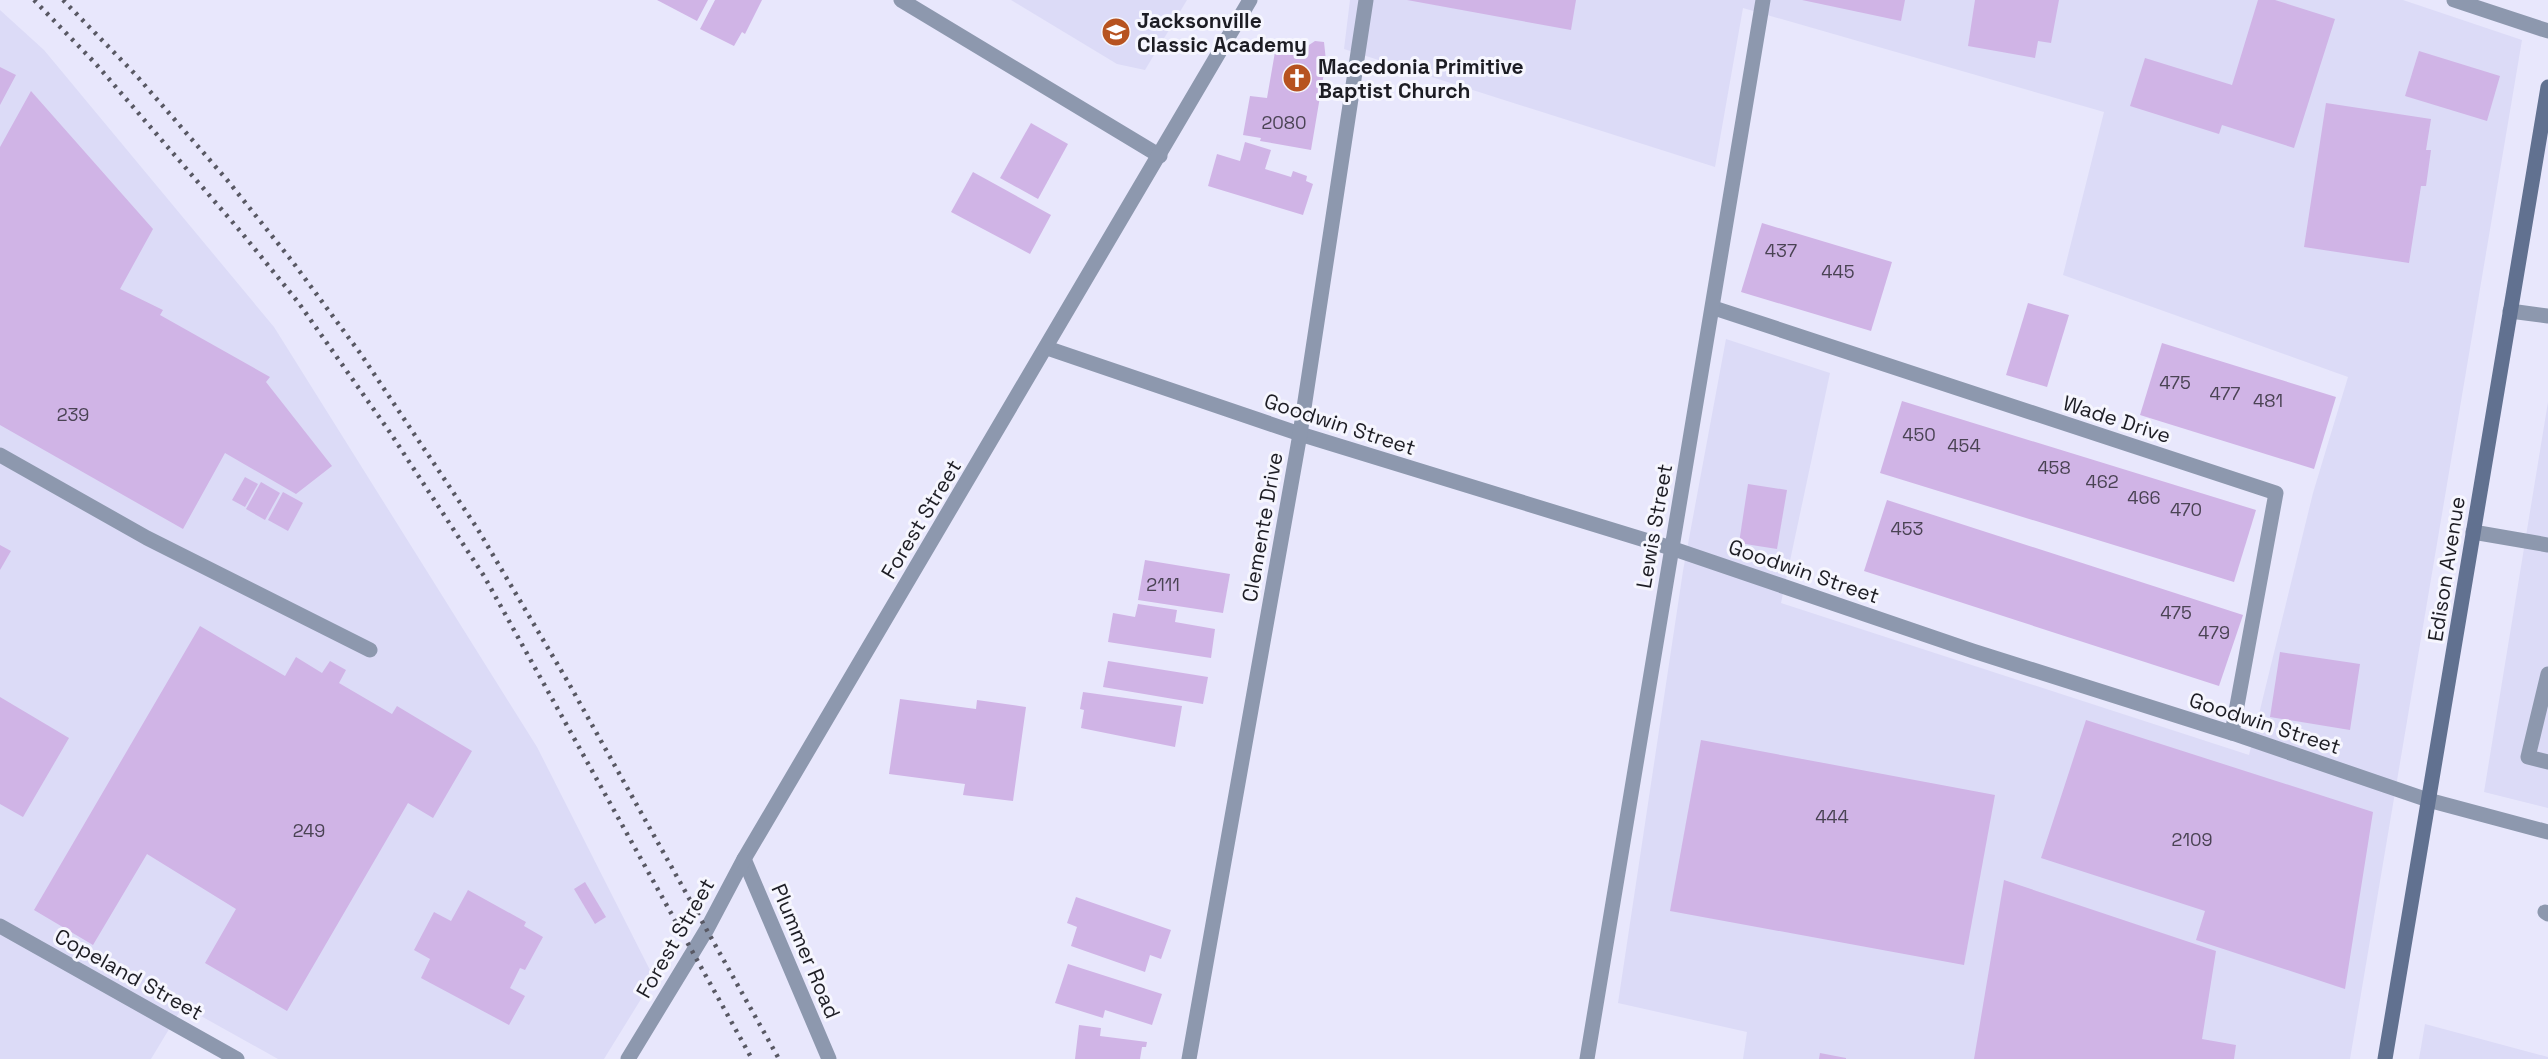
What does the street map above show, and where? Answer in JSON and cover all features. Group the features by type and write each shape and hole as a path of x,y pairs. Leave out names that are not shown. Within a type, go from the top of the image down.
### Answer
{"main road":[{"name":"Edison Avenue","path":"2385,1059 2548,87"}],"street":[{"path":"901,0 1160,156"},
{"name":"Forest Street","path":"628,1059 707,929 744,859 1250,0"},
{"name":"Clemente Drive","path":"1189,1059 1300,434 1366,0"},
{"name":"Lewis Street","path":"1587,1059 1764,0"},
{"path":"2454,0 2548,31"},
{"name":"Wade Drive","path":"1714,308 2276,493 2232,733"},
{"path":"2510,311 2548,316"},
{"name":"Goodwin Street","path":"1047,348 1300,434 1671,548 1973,651 2232,733 2428,800 2548,832"},
{"path":"0,454 147,538 370,650"},
{"path":"2473,531 2548,545"},
{"path":"2548,674 2544,707 2528,757 2548,762"},
{"name":"Plummer Road","path":"744,859 830,1059"},
{"name":"Copeland Street","path":"0,926 237,1059"}],"shaded area":[{"name":"Jacksonville Classic Academy","path":"1011,0 1187,0 1145,70 1117,64"},
{"path":"1350,0 2403,0 2522,40 2350,1059 1743,1059 1747,1032 1618,1003 1683,571 1726,339 1830,373 1781,603 2249,755 2313,493 2348,377 2063,275 2104,112 1743,8 1715,167 1344,49"},
{"path":"0,10 44,50 274,327 537,747 654,978 604,1059 278,1059 183,1006 151,1059 0,1059"},
{"path":"2548,402 2548,808 2484,792"},
{"path":"2425,1024 2548,1057 2548,1059 2419,1059"}],"building":[{"path":"657,0 708,0 697,21"},
{"path":"715,0 762,0 745,34 742,32 734,46 700,29"},
{"path":"1407,0 1576,0 1571,30"},
{"path":"1802,0 1905,0 1901,21"},
{"path":"1975,0 2059,0 2051,43 2038,41 2035,58 1968,46"},
{"path":"2258,0 2275,0 2335,19 2294,148 2222,125 2219,134 2130,106 2145,58 2232,85"},
{"name":"Macedonia Primitive Baptist Church","path":"1315,41 1324,42 1326,61 1311,150 1260,141 1261,138 1243,135 1250,96 1267,98 1275,52 1306,57 1309,45"},
{"path":"2419,51 2500,76 2487,121 2405,96"},
{"path":"0,67 16,75 0,105"},
{"path":"31,91 153,229 120,289 163,310 160,315 270,377 266,382 332,466 296,494 225,453 183,529 0,425 0,147"},
{"path":"2326,103 2431,119 2426,150 2431,150 2426,186 2421,186 2409,263 2304,247"},
{"path":"1031,123 1068,144 1038,199 1000,178"},
{"path":"1245,142 1271,150 1265,169 1291,177 1293,171 1307,176 1306,181 1313,184 1303,215 1208,186 1217,154 1240,161"},
{"path":"973,172 1051,215 1030,254 951,212"},
{"path":"1762,223 1892,262 1871,331 1741,292"},
{"path":"2028,303 2069,315 2047,387 2006,375"},
{"path":"2162,343 2336,397 2314,469 2140,415"},
{"path":"1902,401 2256,510 2234,582 1880,473"},
{"path":"245,477 258,484 245,507 232,500"},
{"path":"261,482 280,493 265,520 246,509"},
{"path":"1748,484 1787,490 1777,549 1739,543"},
{"path":"283,492 303,503 288,531 268,520"},
{"path":"1887,500 2243,615 2219,686 1864,571"},
{"path":"0,545 11,551 0,570"},
{"path":"1145,560 1230,574 1223,613 1138,600"},
{"path":"1138,604 1177,610 1175,622 1215,629 1211,658 1108,642 1113,613 1135,617"},
{"path":"200,626 285,676 296,657 322,673 330,661 346,670 339,683 392,714 397,706 472,751 433,818 408,803 287,1011 205,963 236,909 147,854 93,945 34,910"},
{"path":"2280,652 2360,664 2350,730 2270,717"},
{"path":"1108,661 1208,677 1203,704 1103,687"},
{"path":"1083,692 1182,706 1175,747 1081,728 1084,710 1080,709"},
{"path":"0,697 69,738 23,817 0,804"},
{"path":"900,699 976,709 977,700 1026,707 1013,801 963,795 965,784 889,774"},
{"path":"2086,720 2373,812 2345,989 2196,940 2205,911 2041,858"},
{"path":"1701,740 1995,795 1964,965 1670,911"},
{"path":"2004,880 2216,951 2202,1039 2236,1045 2234,1059 1974,1059"},
{"path":"585,882 606,917 595,924 574,889"},
{"path":"468,890 526,922 524,926 543,937 525,970 520,968 510,988 525,996 509,1025 421,978 430,959 414,950 434,912 451,921"},
{"path":"1076,897 1171,930 1161,959 1150,955 1145,972 1071,946 1077,927 1067,923"},
{"path":"1068,964 1162,994 1152,1025 1105,1010 1103,1018 1055,1003"},
{"path":"1079,1025 1101,1028 1100,1036 1147,1042 1146,1047 1142,1047 1140,1059 1075,1059"},
{"path":"1820,1053 1846,1058 1846,1059 1819,1059"}],"railway":[{"path":"34,0 96,64 241,232 298,302 389,431 484,576 752,1059"},
{"path":"63,0 135,74 228,181 292,261 360,353 477,528 568,682 779,1059"}],"place":[{"name":"Jacksonville Classic Academy","path":"1116,32"},
{"name":"Macedonia Primitive Baptist Church","path":"1297,78"}]}
